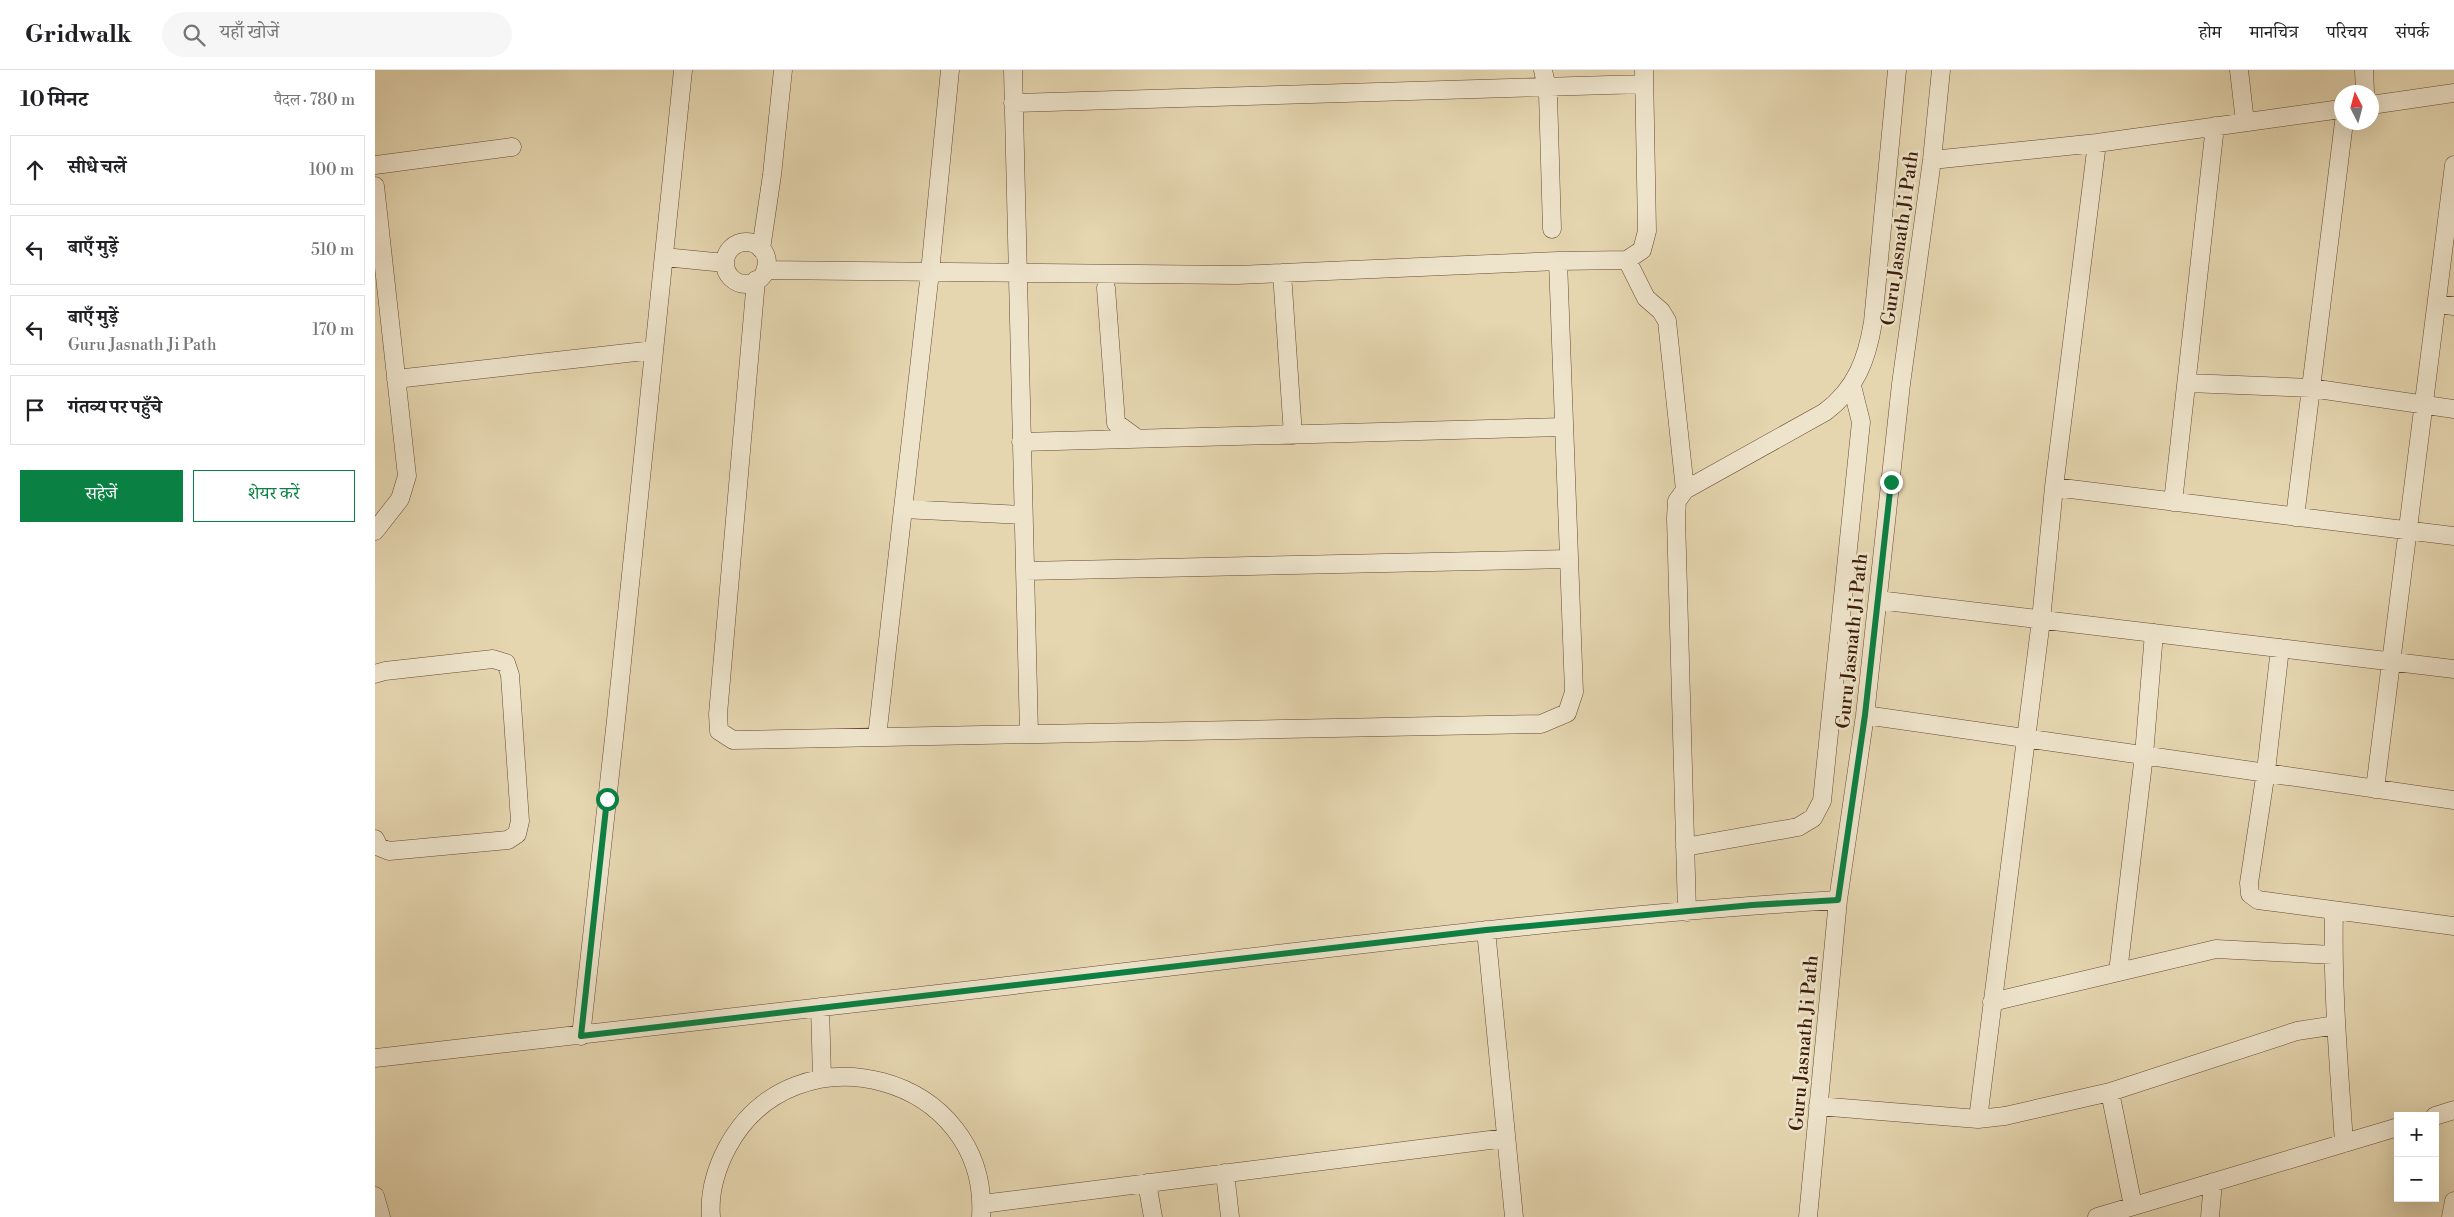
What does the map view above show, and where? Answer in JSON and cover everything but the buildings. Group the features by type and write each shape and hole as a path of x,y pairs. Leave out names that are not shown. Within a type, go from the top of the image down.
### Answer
{"street":[{"path":"581,1036 616,720 683,70"},
{"path":"761,249 772,174 783,70"},
{"path":"877,737 930,272 950,70"},
{"path":"1013,70 1029,734"},
{"path":"1687,912 1677,501 1685,490 1825,412 1842,400 1852,386 1869,343 1873,322 1897,70"},
{"name":"Guru Jasnath Ji Path","path":"1808,1217 1838,900 1865,715 1901,384 1932,160 1941,70"},
{"path":"2239,70 2245,122"},
{"path":"2364,70 2365,85"},
{"path":"1013,104 1544,78 1644,77 1647,231 1642,250 1627,260 1558,261 1237,274 930,272 761,275 743,283 736,281 726,270 725,264 728,252 738,244 751,243 761,249 765,255 761,275 719,704 719,731 733,740 1541,724 1567,713 1574,692 1558,261"},
{"path":"1544,78 1548,94 1552,229"},
{"path":"2379,104 2454,93"},
{"path":"1932,160 2097,143 2334,110"},
{"path":"2173,502 2188,383 2215,126"},
{"path":"2295,517 2342,130"},
{"path":"1978,1119 2041,620 2054,487 2097,143"},
{"path":"375,166 512,147"},
{"path":"2375,789 2393,662 2424,405 2445,305 2454,165"},
{"path":"375,186 407,476 400,499 375,531"},
{"path":"664,257 725,264"},
{"path":"1627,260 1646,298 1661,311 1667,321 1685,490"},
{"path":"1282,273 1293,435"},
{"path":"1106,288 1116,423 1138,439"},
{"path":"396,379 654,350"},
{"path":"2188,383 2311,388 2454,408"},
{"path":"1685,847 1798,827 1813,818 1822,802 1861,422 1852,386"},
{"path":"1021,442 1563,427"},
{"path":"2054,487 2454,536"},
{"path":"903,509 1023,514"},
{"path":"1025,571 1569,559"},
{"path":"1878,600 2454,669"},
{"path":"2118,972 2144,755 2154,633"},
{"path":"2280,648 2266,771 2249,883 2250,894 2258,900 2335,912 2454,926"},
{"path":"375,674 385,670 493,659 506,663 510,675 520,822 517,834 508,840 389,851 379,847 375,839"},
{"path":"1865,715 2266,771 2454,800"},
{"path":"375,1058 581,1036 1486,930 1752,905 1838,900"},
{"path":"2335,912 2333,955 2344,1143"},
{"path":"1486,930 1514,1217"},
{"path":"1992,1002 2216,949 2333,955"},
{"path":"820,1007 822,1078"},
{"path":"1818,1106 1978,1119 2005,1116 2110,1092 2297,1031 2336,1025"},
{"path":"711,1217 710,1202 718,1165 736,1131 763,1104 791,1087 822,1078 855,1076 888,1082 917,1095 943,1116 963,1142 977,1171 982,1210 1147,1183 1506,1138"},
{"path":"2110,1092 2133,1206"},
{"path":"2439,1115 2454,1110"},
{"path":"2103,1216 2394,1128"},
{"path":"1225,1173 1230,1217"},
{"path":"2210,1217 2213,1182"},
{"path":"1147,1183 1153,1217"},
{"path":"375,1196 381,1217"}],"route":[{"path":"607,799 581,1036 1486,930 1752,905 1838,900 1865,715 1891,482"}]}
